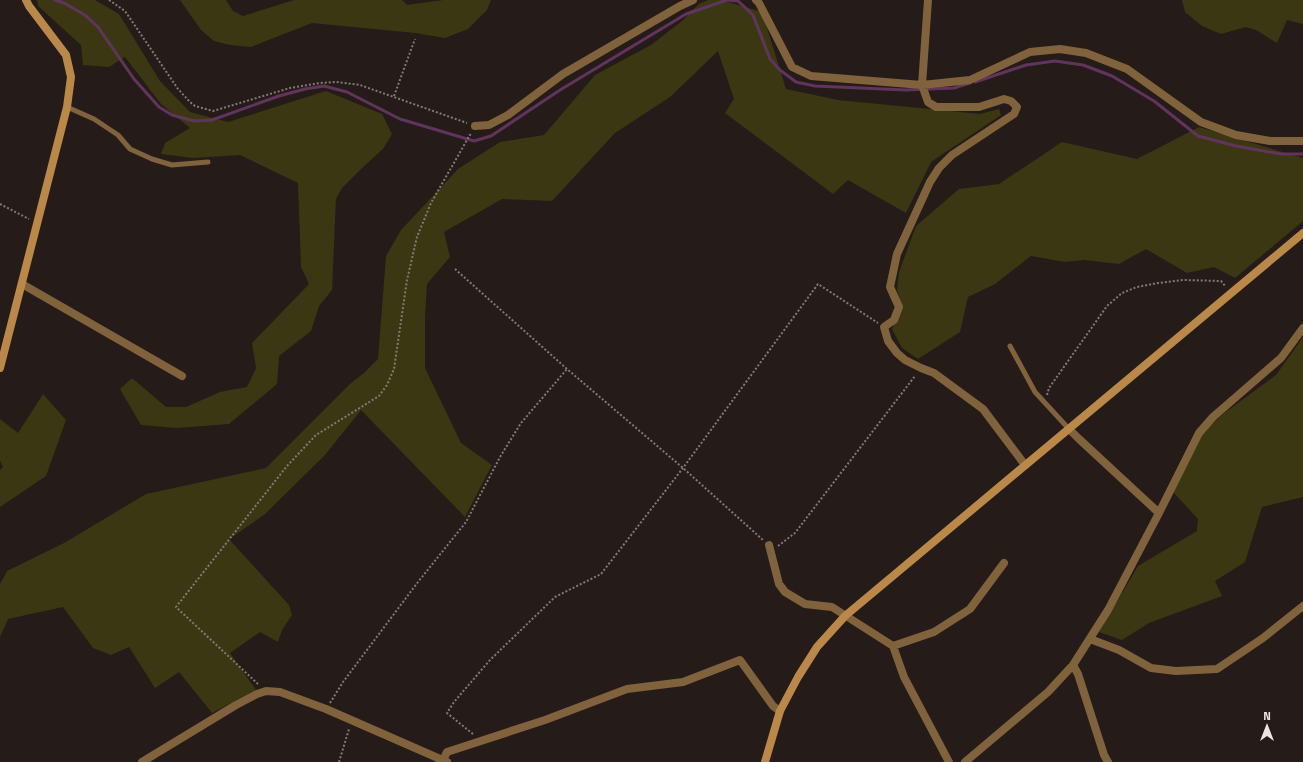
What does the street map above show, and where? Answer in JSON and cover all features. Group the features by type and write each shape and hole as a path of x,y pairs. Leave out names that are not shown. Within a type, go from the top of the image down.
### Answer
{"street":[{"path":"0,368 67,107 71,77 66,55 28,6 26,0"},
{"path":"475,126 489,125 508,115 563,74 680,6 693,0"},
{"path":"756,0 792,67 810,76 922,84 970,80 1030,52 1060,49 1086,53 1127,69 1201,122 1236,135 1270,141 1303,141"},
{"path":"928,0 922,84 928,102 936,107 979,107 1004,99 1011,101 1017,107 1014,114 952,155 939,168 930,182 897,254 890,287 899,306 894,320 884,327 888,341 897,353 905,360 934,373 984,409 1025,465"},
{"path":"765,762 780,711 798,677 817,647 845,616 1303,233"},
{"path":"22,284 182,376"},
{"path":"965,762 1048,692 1073,666 1108,610 1160,513 1198,433 1213,417 1281,358 1303,328"},
{"path":"1069,429 1160,513"},
{"path":"770,548 779,584 785,592 805,604 832,606 845,616 894,646 904,677 949,762"},
{"path":"894,646 934,632 970,609 1004,563"},
{"path":"1090,639 1119,650 1151,668 1176,671 1217,669 1263,638 1303,606"},
{"path":"142,762 236,705 256,694 266,691 280,692 326,709 445,761 447,752 545,720 627,689 683,682 740,660 773,706 780,711"},
{"path":"1073,666 1078,674 1104,755 1108,762"}],"lane":[{"path":"67,107 94,118 118,135 130,149 152,159 172,165 208,162"},
{"path":"1010,346 1035,392 1069,429"}],"path":[{"path":"109,0 125,10 178,89 195,106 213,111 290,88 336,82 360,85 475,126 431,203 418,237 407,280 394,369 387,385 379,396 316,435 287,466 176,607 266,691"},
{"path":"394,96 415,39"},
{"path":"0,204 37,224"},
{"path":"455,269 567,369 683,468 770,548 795,533 921,368"},
{"path":"1045,403 1049,388 1067,362 1107,306 1122,293 1137,286 1183,280 1221,281 1232,293"},
{"path":"477,742 473,733 447,713 454,702 490,660 555,597 601,574 683,468 818,284 884,327"},
{"path":"326,709 343,682 413,588 466,522 500,457 521,423 567,369"},
{"path":"339,762 352,720"}],"shaded area":[{"path":"37,0 95,0 119,14 160,81 190,112 228,122 326,91 382,114 392,134 383,149 342,188 336,199 332,290 319,306 311,331 279,356 277,384 229,424 177,428 141,425 120,389 132,378 166,407 186,407 220,392 247,387 256,368 252,343 309,284 301,267 298,183 240,155 193,158 161,154 165,143 190,128 161,104 125,57 109,67 83,65 81,45 38,6"},
{"path":"180,0 226,0 233,11 243,16 294,0 402,0 407,5 443,0 491,0 487,10 468,29 445,38 415,33 312,23 251,47 230,45 214,41 201,30"},
{"path":"708,0 722,0 762,12 786,89 838,100 980,114 999,109 1001,115 931,162 906,213 848,180 833,194 725,113 734,99 718,51 670,97 615,133 552,201 502,199 444,232 450,257 427,284 425,317 425,368 461,443 492,465 465,517 361,410 325,455 264,515 229,539 289,605 292,615 282,630 278,642 260,632 230,653 256,690 212,713 179,672 155,688 129,647 111,655 93,648 63,607 8,619 0,637 0,584 7,571 64,543 146,494 266,468 351,383 378,359 386,256 401,230 458,169 500,142 544,135 595,75 651,45 682,21 699,4"},
{"path":"1182,0 1303,0 1303,24 1287,20 1277,43 1256,30 1246,27 1221,34 1202,26 1185,12"},
{"path":"1199,127 1303,158 1303,221 1235,278 1214,267 1187,273 1146,249 1119,264 1084,260 1065,262 1031,256 995,284 968,297 960,332 918,359 902,348 892,329 902,307 897,290 899,272 916,226 959,189 999,184 1062,142 1137,159"},
{"path":"1303,337 1303,497 1262,507 1245,562 1215,581 1222,596 1149,623 1122,640 1099,632 1138,566 1197,531 1198,519 1173,492 1200,435 1223,414 1276,375"},
{"path":"43,394 66,420 46,476 0,507 0,470 3,467 0,461 0,419 18,433"}],"waterway":[{"path":"55,0 64,3 85,15 98,27 134,79 159,107 172,115 194,121 212,120 279,96 324,86 347,92 400,119 474,141 491,136 560,90 686,14 727,0"},
{"path":"728,0 738,1 753,15 770,59 780,70 796,82 815,86 906,90 954,88 970,83"},
{"path":"975,82 1026,65 1055,61 1083,65 1112,76 1154,101 1198,136 1236,146 1281,154 1303,154"}]}
